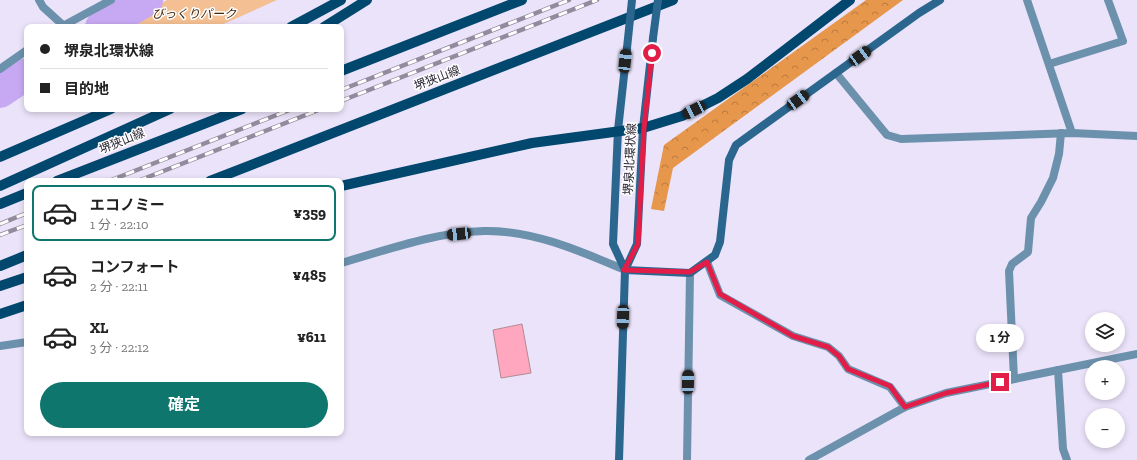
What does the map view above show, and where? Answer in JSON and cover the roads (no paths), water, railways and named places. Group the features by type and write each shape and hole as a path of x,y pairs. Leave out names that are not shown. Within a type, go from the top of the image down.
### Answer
{"main road":[{"path":"297,24 341,0"},
{"path":"329,24 367,0"},
{"path":"344,70 522,0"},
{"name":"堺泉北環状線","path":"619,460 624,270 613,244 618,130 632,0"},
{"name":"堺泉北環状線","path":"624,270 638,244 644,128 658,0"},
{"name":"堺狭山線","path":"218,178 673,0"},
{"path":"344,185 532,143 618,130 644,128 682,116 718,98 747,79 850,0"},
{"path":"624,270 690,272 707,262 715,255 720,242 729,160 736,145 940,0"},
{"path":"0,157 104,112"},
{"path":"0,186 163,112"},
{"name":"堺狭山線","path":"66,178 234,112"},
{"path":"0,204 24,194"},
{"path":"0,266 24,256"},
{"path":"0,286 24,278"},
{"path":"0,314 24,306"}],"street":[{"path":"39,0 43,7 61,24"},
{"path":"67,24 111,0"},
{"path":"1027,0 1072,133"},
{"path":"1049,64 1123,41 1108,0"},
{"path":"0,69 24,52"},
{"path":"836,73 886,135 901,138 1061,133 1137,136"},
{"path":"1014,380 1009,271 1012,264 1028,252 1031,218 1042,202 1053,178 1059,154 1061,133"},
{"path":"344,262 447,235 484,231 518,234 568,246 624,270"},
{"path":"707,262 720,294 793,336 828,347 839,356 848,369 890,386 905,407"},
{"path":"687,460 690,272"},
{"path":"0,346 24,342"},
{"path":"809,460 905,407 946,393 1137,354"},
{"path":"1058,370 1063,449 1067,460"}],"waterway":[{"path":"106,24 147,0"},
{"path":"0,92 24,76"}],"railway":[{"path":"344,89 569,0"},
{"path":"344,100 597,0"},
{"path":"117,178 284,112"},
{"path":"146,178 313,112"},
{"path":"0,224 24,214"},
{"path":"0,235 24,226"}],"park label":[{"name":"びっくりパーク","path":"194,14"}]}
